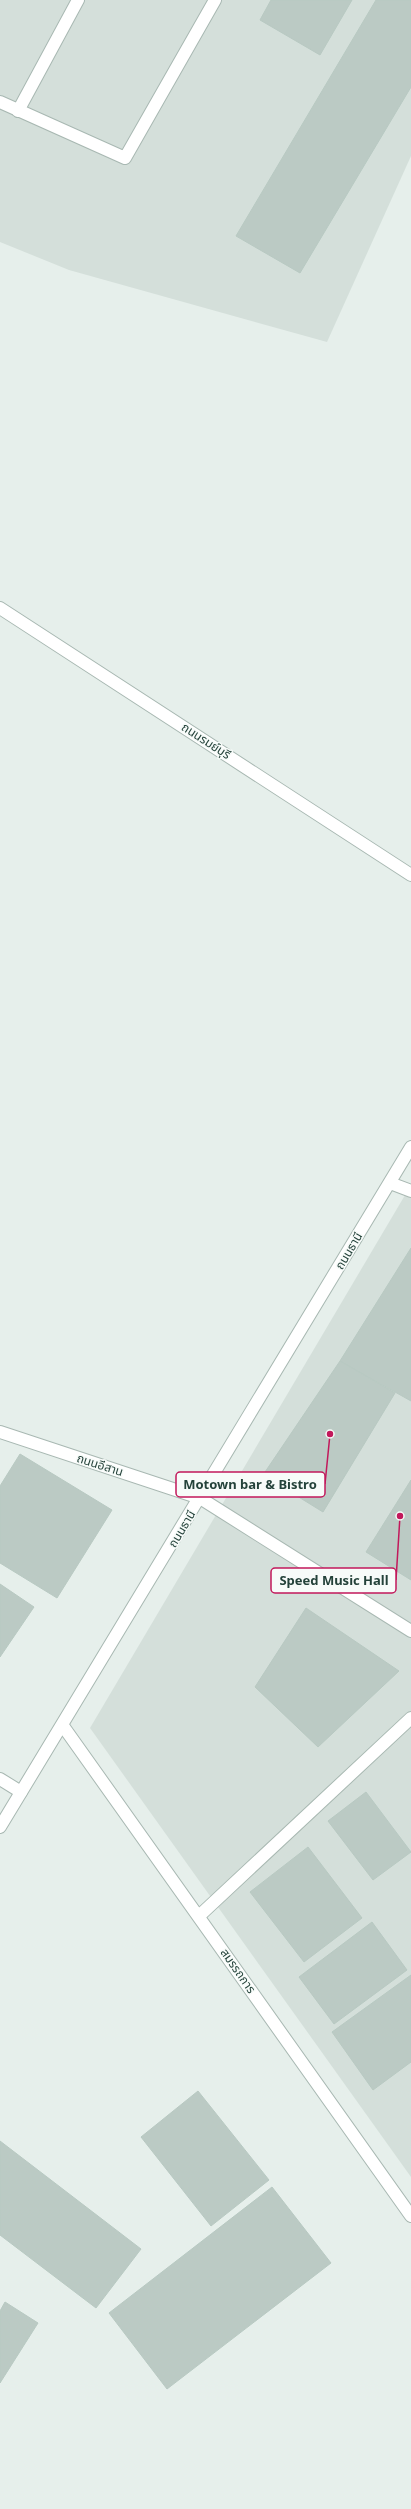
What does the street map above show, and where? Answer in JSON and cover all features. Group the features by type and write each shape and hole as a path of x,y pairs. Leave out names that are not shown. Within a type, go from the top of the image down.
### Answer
{"street":[{"path":"18,111 78,0"},
{"path":"0,102 125,158 215,0"},
{"name":"ถนนรมย์บุรี","path":"0,608 411,875"},
{"name":"ถนนธานี","path":"0,1827 63,1726 411,1148"},
{"path":"390,1183 411,1191"},
{"name":"ถนนอีสาน","path":"0,1432 200,1498 411,1631"},
{"path":"199,1916 411,1718"},
{"name":"สมรรถการ","path":"63,1726 411,2216"},
{"path":"0,1779 21,1792"}],"shaded area":[{"path":"0,0 411,0 411,156 327,342 69,270 0,242"},
{"path":"411,1185 411,2177 90,1728"}],"building":[{"path":"271,0 352,0 320,55 260,20"},
{"path":"376,0 411,0 411,87 300,273 236,236"},
{"path":"411,1248 411,1401 340,1361"},
{"path":"340,1361 395,1393 323,1512 263,1475"},
{"path":"20,1454 112,1510 57,1598 0,1563 0,1486"},
{"path":"411,1480 411,1580 366,1552"},
{"path":"0,1584 34,1607 0,1657"},
{"path":"306,1608 399,1671 318,1747 255,1687"},
{"path":"366,1792 411,1852 373,1880 328,1821"},
{"path":"308,1847 362,1918 304,1962 250,1892"},
{"path":"372,1922 407,1970 334,2024 299,1977"},
{"path":"411,1975 411,2062 373,2090 332,2032"},
{"path":"198,2091 269,2180 211,2226 141,2137"},
{"path":"0,2141 141,2249 96,2308 0,2235"},
{"path":"272,2187 331,2263 167,2389 109,2313"},
{"path":"5,2302 38,2323 0,2383 0,2311"}],"place":[{"name":"Motown bar & Bistro","path":"330,1434"},
{"name":"Speed Music Hall","path":"400,1516"}]}
